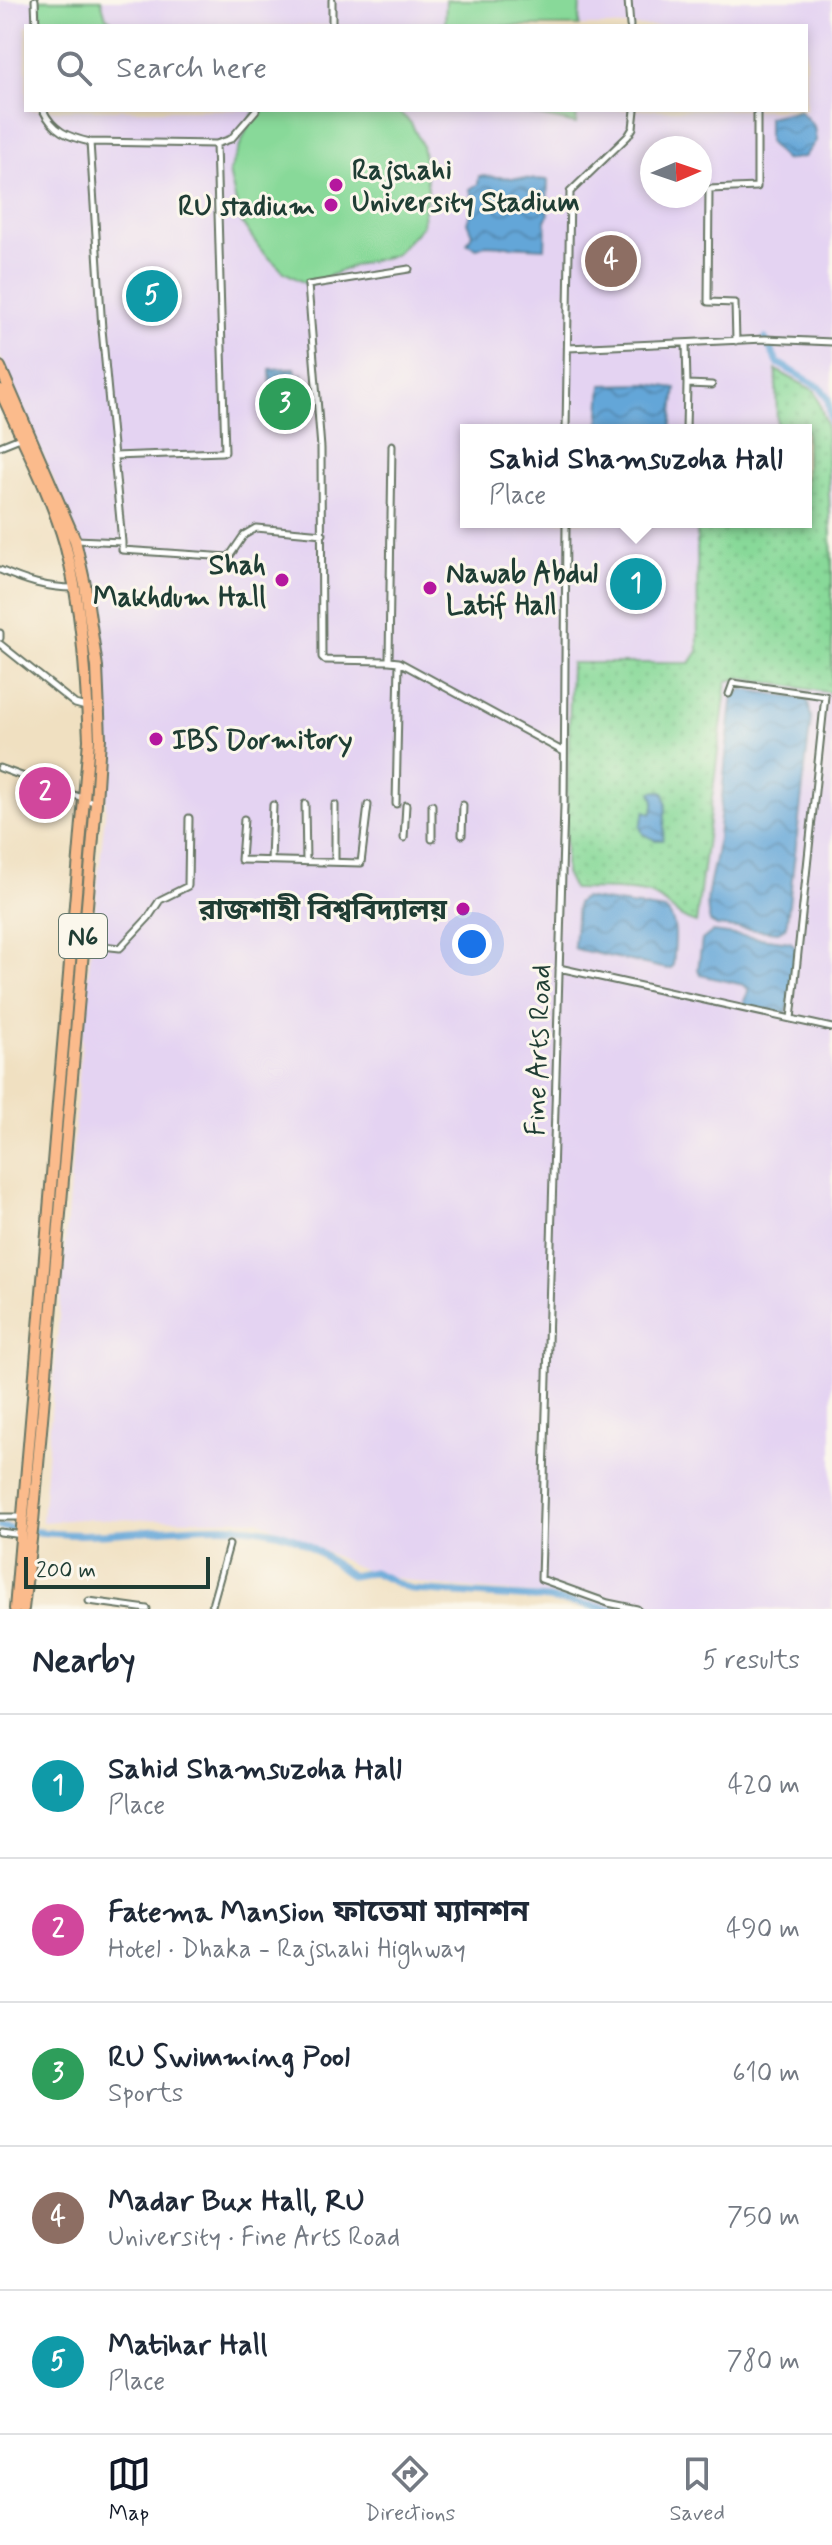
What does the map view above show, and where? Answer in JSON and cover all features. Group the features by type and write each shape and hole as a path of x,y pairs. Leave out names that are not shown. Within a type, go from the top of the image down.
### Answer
{"highway":[{"name":"N6","path":"0,367 64,543 86,669 89,740 90,801 83,944 28,1519"},
{"name":"N6","path":"0,390 75,540 97,667 100,738 90,801 57,1096 23,1609"},
{"name":"N6","path":"15,1609 27,1536"}],"street":[{"path":"35,0 36,24"},
{"path":"332,0 332,24"},
{"path":"628,0 630,24"},
{"path":"44,112 48,121 66,137 90,142 216,144 231,139 254,112"},
{"path":"566,424 570,192 628,136 633,128 635,112"},
{"path":"736,341 735,303 708,302 709,189 757,187 757,112"},
{"path":"90,142 102,329 122,550 229,557 244,535 256,528 323,534"},
{"path":"114,456 224,452 216,144"},
{"path":"409,269 308,285 321,448 323,659 399,662 564,752"},
{"path":"568,348 765,339 832,342"},
{"path":"686,343 686,424"},
{"path":"687,384 712,385"},
{"path":"0,446 25,436"},
{"path":"389,661 392,445"},
{"name":"Fine Arts Road","path":"566,528 559,968 541,1579 607,1606"},
{"path":"75,540 122,542"},
{"path":"0,570 50,588 74,588"},
{"path":"0,638 75,704 87,707"},
{"path":"396,804 399,662"},
{"path":"729,694 733,683 825,696 791,1019"},
{"path":"0,768 90,801"},
{"path":"305,804 306,862"},
{"path":"271,861 273,805"},
{"path":"335,805 335,862"},
{"path":"244,819 241,860 361,863 368,805"},
{"path":"404,838 406,805"},
{"path":"432,805 432,839"},
{"path":"462,835 463,805"},
{"path":"83,944 120,948 160,900 188,886 189,818"},
{"path":"559,968 832,1028"},
{"path":"0,1517 28,1519"},
{"path":"0,1532 27,1536"},
{"path":"211,1609 229,1545"},
{"path":"89,1601 147,1609"},
{"path":"607,1606 637,1609"}],"shaded area":[{"name":"রাজশাহী বিশ্ববিদ্যালয়","path":"0,0 832,0 832,1609 622,1609 569,1597 429,1585 364,1570 258,1520 80,1519 42,1522 84,1014 106,805 106,710 90,580 80,540 0,356"}],"green space":[{"path":"39,0 101,0 106,17 111,20 111,24 40,24"},
{"path":"446,0 580,0 579,24 445,24"},
{"name":"RU stadium","path":"254,112 399,112 411,123 422,145 428,189 422,226 395,255 355,265 308,285 284,272 261,250 240,220 229,172"},
{"path":"521,112 577,112 576,124"},
{"path":"776,370 815,391 826,423 832,563 832,693 742,678 727,681 696,923 647,894 573,889 565,873 571,663 690,663 698,651 697,528 812,528 812,424 777,424"}],"water":[{"path":"801,112 814,126 816,141 804,157 785,160 768,142 768,117"},
{"path":"479,176 548,180 549,214 546,218 545,248 485,245 477,248 467,244 472,234 467,222 474,206 470,189 478,184"},
{"path":"295,368 296,374 302,374 303,420 298,421 297,430 275,432 272,422 268,420 270,369"},
{"path":"648,384 676,388 672,424 599,424 602,385"},
{"path":"743,689 808,701 811,718 787,921 785,928 778,932 717,926 710,922 708,913 733,696"},
{"path":"651,792 664,793 666,802 663,840 655,840 643,834 640,827 645,811 651,814 654,809"},
{"path":"583,898 665,910 674,928 673,966 663,968 576,949 577,903"},
{"path":"712,932 794,945 796,950 787,1013 745,1006 749,990 744,985 700,975 702,940"}],"waterway":[{"path":"765,339 778,363 821,388 828,399 832,426"},
{"path":"0,1527 74,1534 221,1526 268,1530 305,1544 352,1576 373,1572 412,1590 549,1599 613,1609"}],"place":[{"name":"Rajshahi University Stadium","path":"336,185"},
{"name":"RU stadium","path":"331,205"},
{"name":"Madar Bux Hall, RU","path":"611,261"},
{"name":"Matihar Hall","path":"152,296"},
{"name":"RU Swimming Pool","path":"285,404"},
{"name":"Shah Makhdum Hall","path":"282,580"},
{"name":"Sahid Shamsuzoha Hall","path":"636,584"},
{"name":"Nawab Abdul Latif Hall","path":"430,588"},
{"name":"IBS Dormitory","path":"156,739"},
{"name":"Fatema Mansion ফাতেমা ম্যানশন","path":"45,793"},
{"name":"রাজশাহী বিশ্ববিদ্যালয়","path":"463,909"}]}
